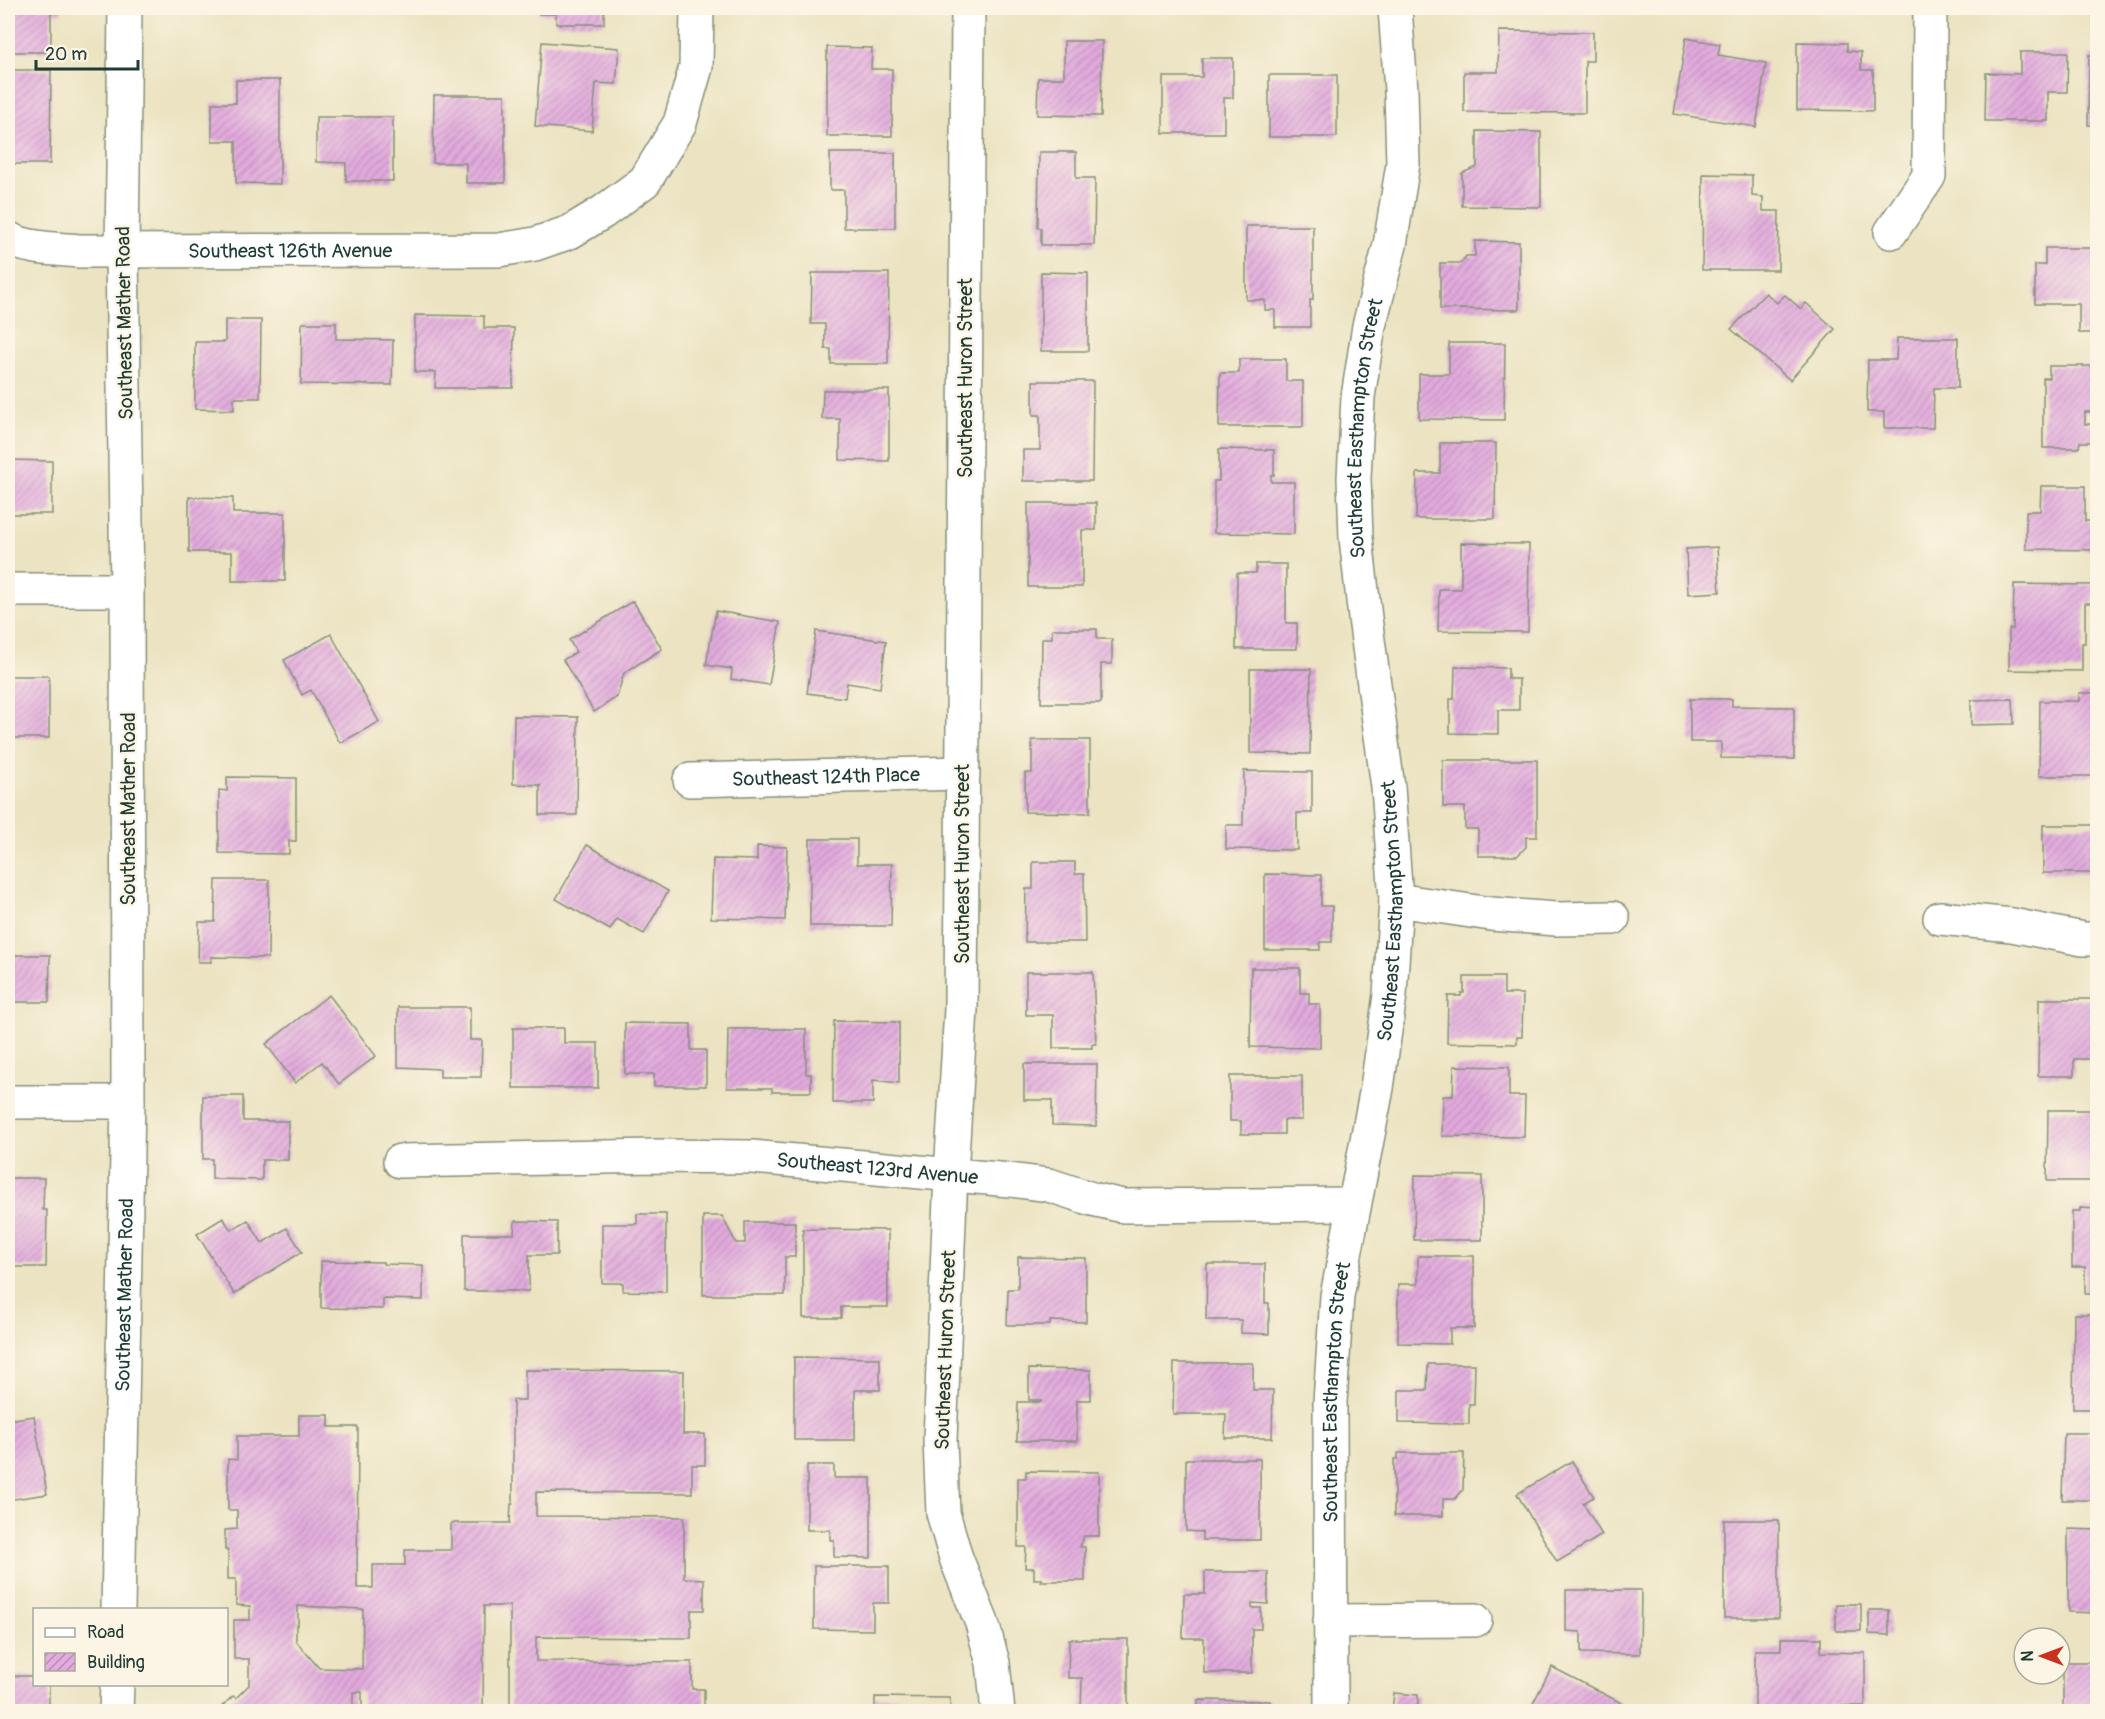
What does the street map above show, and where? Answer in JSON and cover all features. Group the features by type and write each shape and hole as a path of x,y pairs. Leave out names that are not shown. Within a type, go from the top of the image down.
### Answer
{"street":[{"name":"Southeast Mather Road","path":"118,1608 128,1102 127,590 122,252 125,8"},
{"name":"Southeast 126th Avenue","path":"8,238 12,241 45,248 122,252 499,250 535,244 570,232 603,212 645,181 680,123 696,67 697,8"},
{"name":"Southeast Huron Street","path":"968,8 961,1009 951,1174 940,1440 943,1513 956,1558 985,1633 993,1663 998,1712"},
{"name":"Southeast Easthampton Street","path":"1330,1712 1330,1402 1337,1296 1377,1088 1390,995 1396,900 1388,788 1356,538 1354,478 1358,397 1370,326 1390,245 1403,164 1395,8"},
{"path":"1891,232 1929,176 1930,8"},
{"path":"8,590 127,590"},
{"name":"Southeast 124th Place","path":"690,780 963,773"},
{"path":"1396,900 1491,914 1556,919 1613,918"},
{"path":"1940,918 2012,925 2084,939 2097,939"},
{"path":"8,1102 128,1102"},
{"name":"Southeast 123rd Avenue","path":"400,1161 656,1156 752,1157 1049,1185 1123,1206 1354,1204"},
{"path":"1330,1621 1475,1620"},
{"path":"116,1712 117,1686"}],"building":[{"path":"8,8 61,8 61,13 51,13 51,52 8,52"},
{"path":"539,8 604,8 604,24 556,24 556,14 539,14"},
{"path":"1499,31 1593,32 1593,61 1585,61 1585,113 1464,112 1464,72 1498,72"},
{"path":"1686,38 1720,44 1718,55 1766,63 1756,127 1674,114"},
{"path":"1064,41 1102,41 1101,116 1037,115 1038,78 1064,78"},
{"path":"542,42 619,48 616,84 596,83 592,131 535,126"},
{"path":"1797,42 1847,43 1847,51 1861,52 1861,70 1873,70 1873,111 1797,110"},
{"path":"827,47 872,48 871,69 892,69 892,136 827,136"},
{"path":"2020,52 2068,52 2067,92 2048,92 2048,121 1985,121 1986,73 2020,74"},
{"path":"2089,55 2098,55 2098,125 2088,125"},
{"path":"1202,58 1233,58 1233,98 1224,98 1224,133 1163,133 1163,77 1202,77"},
{"path":"8,70 51,70 50,164 8,164"},
{"path":"1269,75 1337,75 1337,137 1269,137"},
{"path":"236,80 280,80 280,184 236,183 236,141 212,141 212,103 236,103"},
{"path":"434,95 505,95 505,183 466,183 466,163 433,163"},
{"path":"316,117 393,117 393,181 346,181 346,163 316,162"},
{"path":"1477,131 1541,132 1541,207 1462,206 1462,173 1477,167"},
{"path":"1039,152 1076,152 1076,178 1095,178 1094,245 1041,245 1041,228 1038,228"},
{"path":"830,153 895,153 895,228 844,228 844,190 830,190"},
{"path":"1703,174 1752,175 1752,196 1763,197 1763,211 1779,211 1778,270 1702,270"},
{"path":"1246,226 1313,226 1313,300 1310,300 1310,327 1275,327 1275,310 1265,310 1265,300 1246,300"},
{"path":"1475,241 1519,242 1519,310 1440,309 1440,263 1461,263 1466,256 1475,256"},
{"path":"2045,248 2098,248 2098,333 2079,333 2079,304 2035,304 2035,265 2045,265"},
{"path":"1041,272 1088,273 1088,351 1041,351"},
{"path":"812,273 889,273 888,364 831,364 831,349 825,349 825,324 811,324"},
{"path":"1766,293 1777,303 1785,295 1801,309 1806,303 1835,329 1790,380 1731,329"},
{"path":"415,315 484,316 484,328 514,328 513,388 435,388 436,372 415,372"},
{"path":"225,320 261,320 260,398 234,398 234,410 195,409 195,342 225,342"},
{"path":"302,323 336,323 336,339 393,340 392,385 301,384"},
{"path":"1897,338 1958,338 1958,388 1934,388 1933,428 1884,428 1884,412 1867,412 1868,360 1896,360"},
{"path":"1449,343 1505,343 1504,420 1419,419 1419,374 1449,374"},
{"path":"1239,359 1286,359 1286,381 1303,381 1303,427 1219,427 1220,373 1239,373"},
{"path":"2049,366 2095,366 2094,412 2085,412 2085,424 2098,424 2098,442 2080,442 2079,448 2043,448 2043,378 2049,378"},
{"path":"1033,381 1093,381 1092,481 1023,481 1023,450 1040,450 1040,415 1033,415"},
{"path":"823,390 889,390 889,461 840,460 840,419 822,419"},
{"path":"1440,443 1496,443 1495,519 1416,519 1417,473 1440,473"},
{"path":"1219,449 1274,450 1274,475 1271,475 1271,482 1294,482 1294,534 1214,533 1214,481 1219,481"},
{"path":"8,460 52,461 52,514 8,514"},
{"path":"2041,486 2085,486 2085,521 2098,521 2097,550 2026,549 2026,511 2040,511"},
{"path":"189,497 233,498 233,513 285,513 285,581 232,581 232,552 189,552"},
{"path":"1028,503 1096,503 1096,530 1082,530 1082,587 1028,587"},
{"path":"1461,543 1529,544 1528,632 1438,631 1439,589 1461,589"},
{"path":"1717,547 1720,592 1688,594 1686,549"},
{"path":"1256,564 1286,564 1286,623 1297,623 1297,649 1236,649 1237,573 1256,573"},
{"path":"2014,584 2094,585 2094,603 2085,603 2082,671 2009,670 2009,629 2013,629"},
{"path":"633,601 662,649 624,673 617,697 594,712 563,660 576,652 569,640"},
{"path":"716,611 780,622 769,685 731,679 732,669 706,665"},
{"path":"1052,629 1097,629 1097,639 1112,639 1112,664 1101,664 1101,703 1041,703 1042,638 1052,638"},
{"path":"816,631 886,641 880,688 847,683 845,698 807,693"},
{"path":"331,634 379,722 340,743 311,690 302,695 284,660"},
{"path":"1455,667 1508,668 1508,679 1519,679 1519,710 1498,710 1498,734 1450,733 1450,699 1454,699"},
{"path":"1250,669 1311,669 1310,754 1250,753"},
{"path":"8,676 49,676 49,738 8,738"},
{"path":"2079,693 2098,693 2098,776 2039,776 2040,701 2079,701"},
{"path":"1690,699 1732,699 1732,706 1794,707 1794,759 1721,758 1721,742 1690,742"},
{"path":"2013,699 2014,724 1971,725 1971,700"},
{"path":"514,716 578,717 577,815 540,815 540,785 513,784"},
{"path":"1032,740 1090,740 1090,813 1025,812 1025,773 1032,773"},
{"path":"1443,760 1537,760 1537,837 1526,837 1526,847 1517,856 1478,856 1478,829 1465,829 1465,807 1443,807"},
{"path":"1244,771 1312,772 1312,813 1297,813 1297,850 1226,849 1226,825 1243,825"},
{"path":"227,777 296,778 296,841 289,841 289,854 219,853 219,790 227,791"},
{"path":"2043,825 2098,825 2098,873 2043,873"},
{"path":"810,839 857,839 857,864 892,864 891,926 810,926"},
{"path":"587,845 668,891 644,934 617,919 610,930 556,899"},
{"path":"757,846 787,847 785,920 711,918 713,859 757,860"},
{"path":"1033,862 1075,862 1075,874 1084,874 1085,942 1025,942 1026,889 1033,889"},
{"path":"1265,874 1321,875 1321,906 1332,906 1332,942 1320,942 1320,950 1265,950"},
{"path":"216,880 269,880 268,958 211,957 211,962 198,962 199,922 215,922"},
{"path":"8,955 50,955 49,1002 12,1002 12,1016 8,1016"},
{"path":"1251,968 1300,968 1300,993 1309,993 1309,1004 1320,1004 1320,1048 1250,1047"},
{"path":"1026,972 1093,972 1096,1044 1092,1044 1092,1048 1053,1048 1053,1015 1026,1015"},
{"path":"1464,977 1504,977 1504,994 1523,994 1522,1037 1517,1037 1517,1044 1447,1043 1448,996 1461,996 1461,993 1464,993"},
{"path":"329,995 376,1056 339,1084 322,1062 295,1083 266,1044"},
{"path":"2039,999 2098,999 2098,1059 2074,1059 2074,1076 2038,1076"},
{"path":"398,1007 470,1007 470,1040 482,1040 481,1077 440,1077 440,1069 398,1067"},
{"path":"834,1021 899,1022 899,1083 873,1080 873,1103 833,1103"},
{"path":"625,1023 691,1024 691,1050 706,1050 706,1086 654,1086 654,1074 625,1074"},
{"path":"513,1028 564,1028 564,1043 598,1043 598,1088 513,1088"},
{"path":"728,1029 806,1029 806,1074 811,1074 811,1092 772,1092 772,1088 727,1088"},
{"path":"1024,1064 1097,1064 1096,1126 1052,1125 1052,1100 1024,1100"},
{"path":"1454,1066 1509,1067 1509,1096 1525,1096 1524,1137 1442,1136 1443,1096 1453,1096"},
{"path":"1230,1076 1302,1076 1302,1120 1284,1120 1284,1134 1241,1134 1241,1121 1230,1121"},
{"path":"203,1096 243,1096 243,1121 288,1121 288,1160 262,1160 262,1180 212,1179 212,1159 203,1159"},
{"path":"2048,1110 2098,1110 2098,1181 2047,1181"},
{"path":"1415,1175 1482,1176 1482,1240 1414,1240"},
{"path":"8,1178 44,1178 43,1210 47,1210 46,1267 9,1267"},
{"path":"2080,1208 2098,1209 2098,1294 2085,1294 2085,1267 2072,1267 2072,1211 2080,1211"},
{"path":"637,1214 666,1214 666,1292 623,1291 623,1283 602,1283 602,1224 637,1224"},
{"path":"703,1216 722,1216 736,1243 745,1243 745,1222 795,1222 795,1257 785,1257 785,1295 703,1295"},
{"path":"223,1218 231,1230 248,1220 262,1243 287,1228 302,1252 234,1294 197,1234"},
{"path":"515,1221 557,1222 557,1255 529,1255 529,1291 464,1291 464,1234 514,1234"},
{"path":"803,1229 888,1230 888,1307 841,1307 841,1318 803,1318"},
{"path":"1418,1256 1474,1256 1474,1328 1450,1328 1450,1344 1398,1343 1398,1284 1418,1284"},
{"path":"1018,1257 1086,1258 1086,1322 1050,1321 1050,1325 1007,1325 1008,1289 1018,1289"},
{"path":"321,1261 423,1265 423,1300 383,1299 383,1309 321,1308"},
{"path":"1207,1264 1265,1264 1265,1303 1269,1303 1269,1334 1241,1333 1241,1320 1206,1320"},
{"path":"2074,1314 2098,1314 2098,1409 2073,1409"},
{"path":"794,1357 880,1358 880,1390 855,1390 855,1440 794,1440"},
{"path":"1174,1363 1253,1363 1253,1390 1273,1390 1272,1438 1225,1438 1226,1414 1173,1414"},
{"path":"1428,1364 1475,1364 1474,1404 1469,1404 1469,1424 1399,1423 1399,1390 1427,1390"},
{"path":"1029,1369 1091,1370 1091,1400 1077,1400 1077,1441 1017,1441 1018,1402 1041,1402 1041,1400 1029,1400"},
{"path":"525,1370 684,1371 683,1434 705,1434 705,1465 692,1465 692,1493 536,1492 536,1516 684,1517 684,1578 704,1579 704,1610 691,1610 691,1638 536,1637 536,1661 692,1662 692,1689 704,1689 704,1712 510,1712 510,1606 484,1606 483,1712 362,1712 362,1692 353,1692 353,1712 216,1712 233,1696 236,1698 249,1685 249,1659 234,1659 234,1620 250,1620 250,1606 236,1605 236,1579 228,1579 228,1550 225,1550 225,1530 237,1529 237,1510 228,1510 228,1459 237,1460 237,1436 299,1436 299,1415 329,1415 329,1427 358,1427 357,1588 373,1588 373,1565 405,1565 405,1550 451,1550 451,1523 510,1523 511,1504 513,1504 513,1400 525,1400","holes":["298,1606 363,1609 362,1669 319,1668 296,1641"]},
{"path":"34,1416 47,1494 8,1500 8,1420"},
{"path":"2064,1433 2098,1433 2098,1500 2062,1500"},
{"path":"1398,1453 1464,1453 1463,1490 1455,1499 1443,1499 1443,1516 1394,1516 1394,1459 1398,1459"},
{"path":"1186,1459 1260,1459 1260,1540 1202,1540 1202,1532 1186,1531"},
{"path":"1572,1461 1594,1497 1583,1503 1602,1535 1557,1562 1517,1494"},
{"path":"807,1465 834,1465 834,1478 871,1478 871,1558 834,1557 834,1540 830,1540 830,1530 807,1530"},
{"path":"1026,1471 1099,1472 1099,1536 1084,1536 1080,1547 1085,1547 1085,1581 1041,1581 1042,1579 1034,1579 1034,1568 1025,1568 1026,1547 1018,1547 1018,1478 1026,1478"},
{"path":"1724,1520 1779,1520 1779,1618 1724,1618"},
{"path":"2068,1529 2098,1530 2098,1613 2068,1612"},
{"path":"814,1566 889,1566 889,1603 873,1603 873,1630 814,1629"},
{"path":"1205,1572 1268,1572 1268,1604 1252,1603 1252,1608 1261,1608 1261,1629 1252,1629 1252,1673 1204,1673 1204,1638 1183,1638 1184,1594 1205,1594"},
{"path":"1566,1590 1641,1590 1640,1654 1581,1653 1581,1632 1566,1631"},
{"path":"1836,1604 1861,1604 1861,1631 1836,1631"},
{"path":"1869,1610 1889,1610 1889,1635 1869,1634"},
{"path":"1781,1638 1821,1638 1821,1652 1865,1653 1865,1706 1823,1706 1823,1712 1755,1712 1755,1650 1781,1650"},
{"path":"1069,1639 1128,1639 1128,1712 1081,1712 1082,1678 1068,1678"},
{"path":"2072,1662 2098,1662 2098,1712 2063,1712 2063,1686 2072,1686"},
{"path":"1552,1667 1631,1708 1629,1712 1536,1712 1530,1709"},
{"path":"8,1676 33,1676 33,1686 49,1686 49,1712 8,1712"},
{"path":"1394,1693 1418,1695 1418,1708 1459,1708 1459,1712 1392,1712"},
{"path":"875,1697 950,1698 950,1712 875,1712"},
{"path":"1198,1700 1270,1701 1270,1712 1198,1712"}]}
